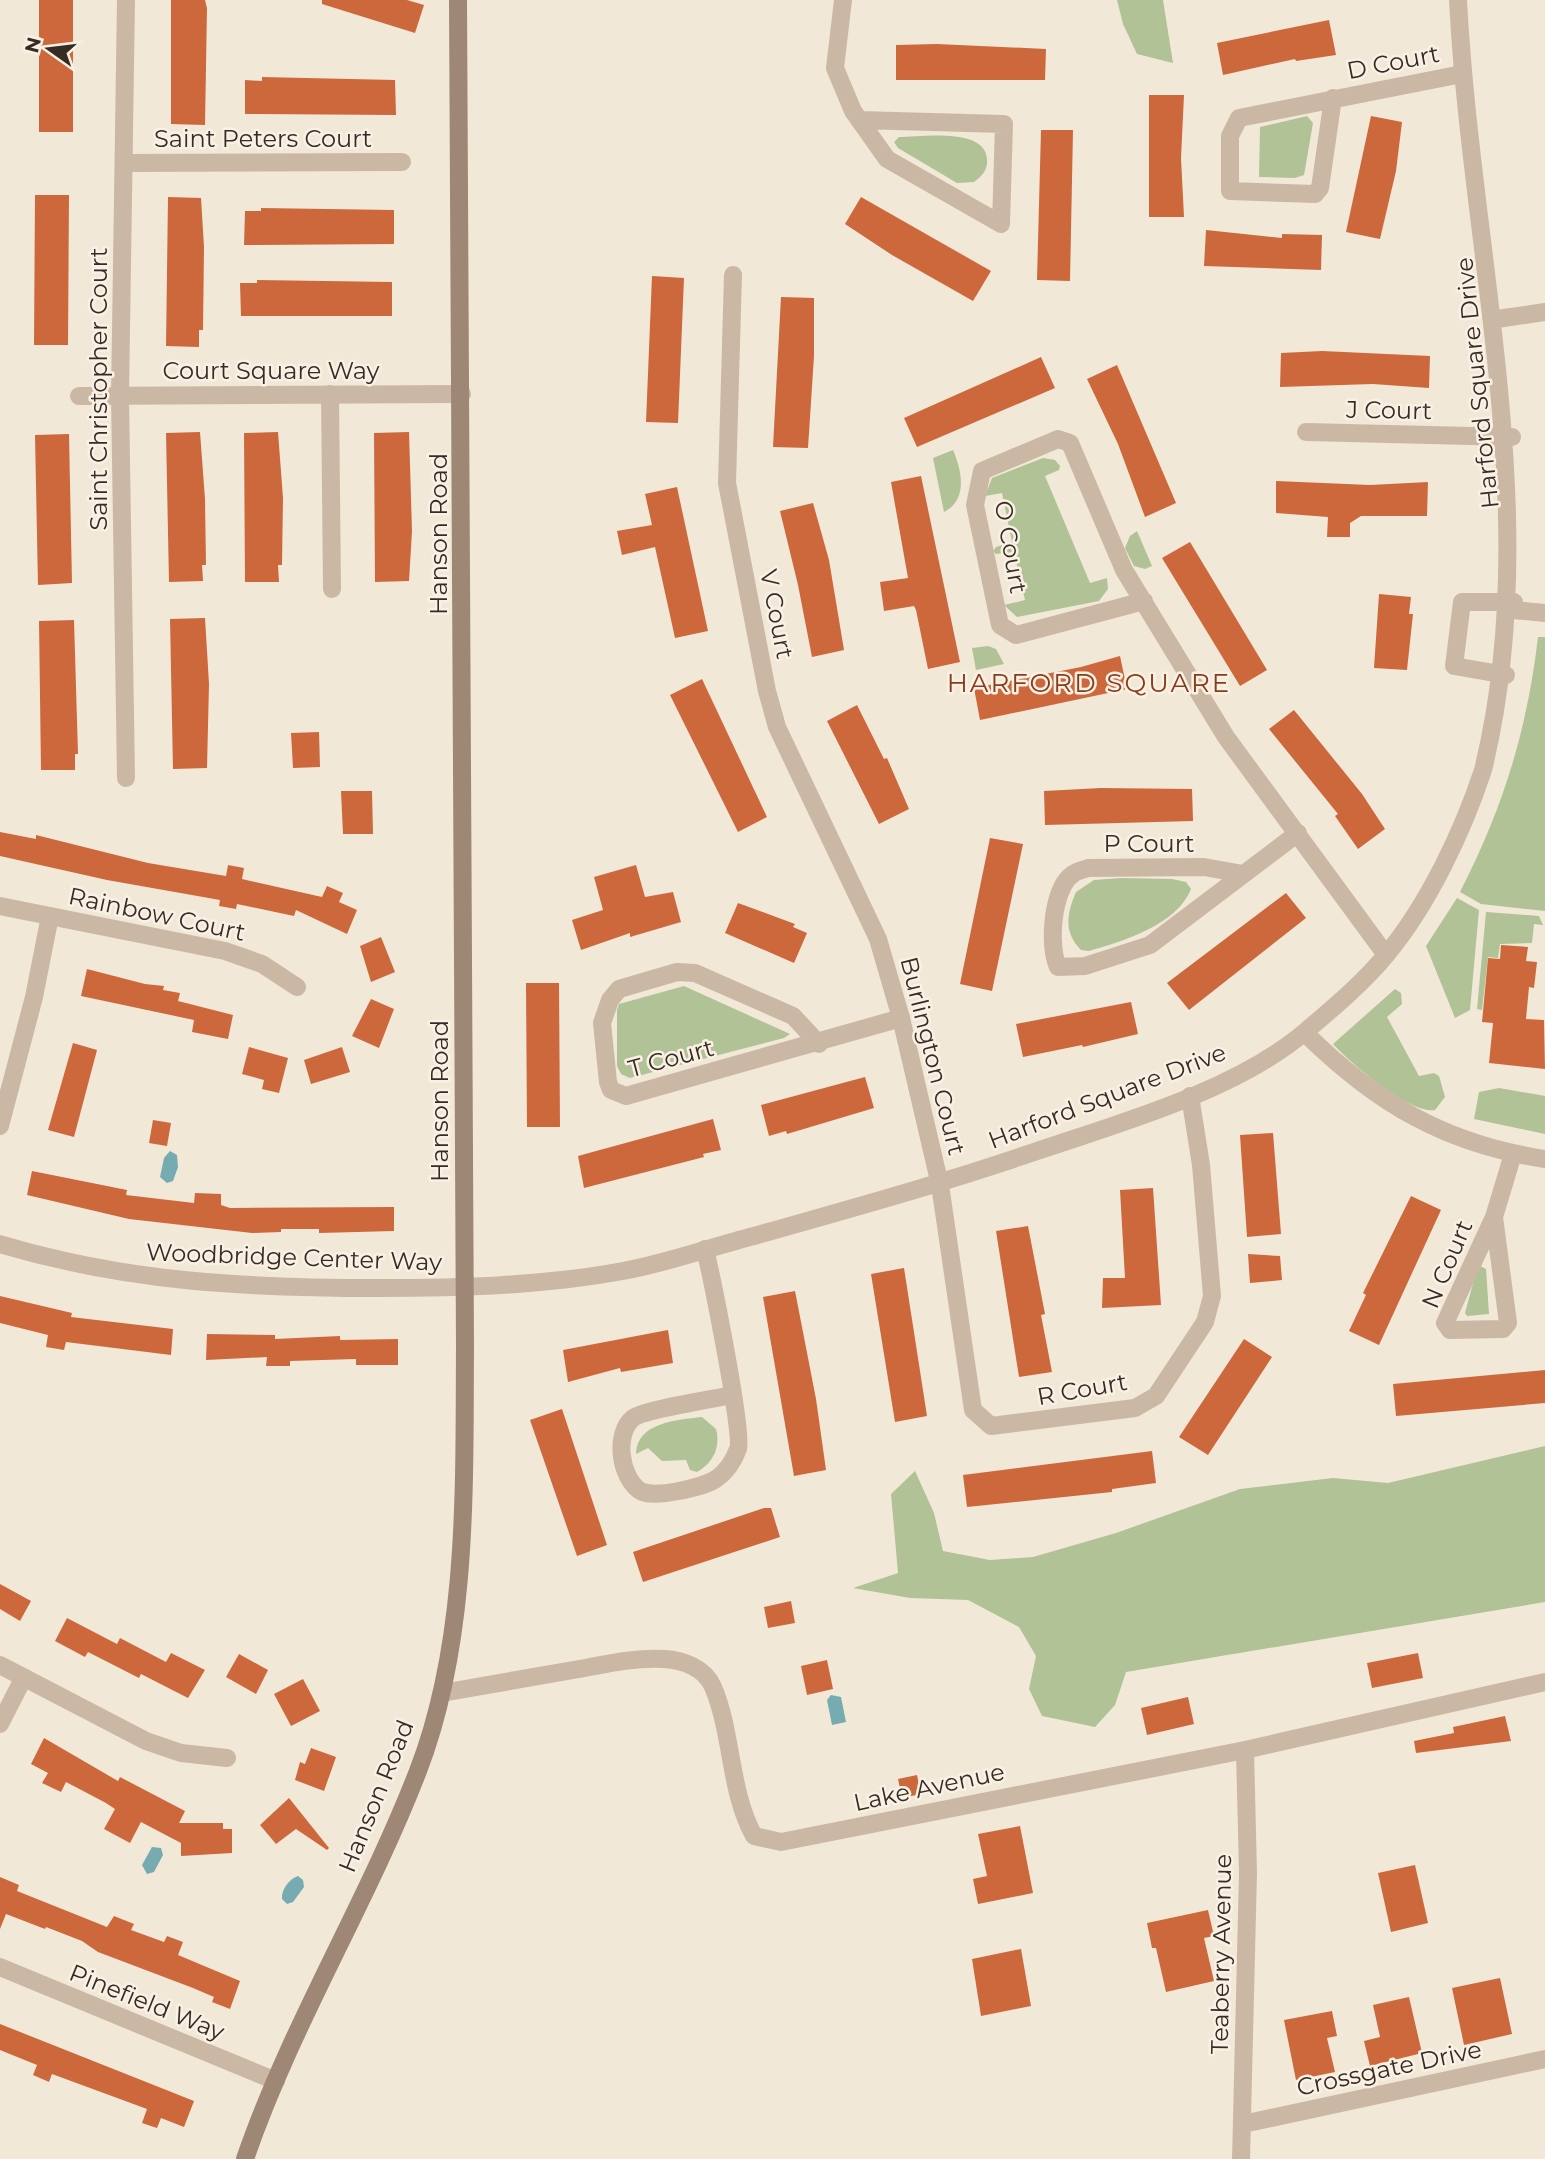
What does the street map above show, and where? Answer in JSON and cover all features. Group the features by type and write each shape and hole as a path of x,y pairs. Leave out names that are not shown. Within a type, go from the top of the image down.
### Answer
{"street":[{"name":"Saint Christopher Court","path":"126,0 120,396 126,778"},
{"name":"Hanson Road","path":"245,2159 276,2081 418,1771 442,1693 464,1510 462,394 458,0"},
{"path":"843,0 835,68 839,82 859,120 887,159 1001,224 1003,124 859,120"},
{"name":"Harford Square Drive","path":"463,1287 570,1280 632,1270 940,1185 1190,1096 1269,1058 1304,1033 1386,955 1438,874 1483,768 1506,675 1514,606 1516,527 1512,437 1462,74 1458,0"},
{"name":"D Court","path":"1333,98 1320,188 1315,194 1230,191 1230,136 1239,118 1333,98 1462,74"},
{"name":"Saint Peters Court","path":"125,163 402,162"},
{"name":"V Court","path":"733,275 727,483 767,691 777,727 878,939"},
{"path":"1497,319 1545,312"},
{"path":"330,394 331,589"},
{"name":"Court Square Way","path":"79,396 462,394"},
{"name":"J Court","path":"1307,432 1512,437"},
{"name":"O Court","path":"1144,600 1016,635 1000,625 975,505 982,471 1058,439 1070,443 1124,570 1144,600 1226,737 1386,955"},
{"path":"1506,675 1454,666 1462,602 1514,606 1545,613"},
{"name":"P Court","path":"1243,874 1204,867 1088,867 1070,875 1060,895 1051,935 1052,954 1058,967 1085,966 1150,945 1298,833"},
{"name":"Rainbow Court","path":"0,906 225,951 262,964 297,987"},
{"path":"0,1126 31,1011 50,916"},
{"name":"Burlington Court","path":"878,939 901,1018 940,1185"},
{"name":"T Court","path":"819,1044 793,1016 695,974 677,972 619,989 610,1000 602,1023 608,1082 611,1090 626,1096 819,1044 901,1018"},
{"path":"1304,1033 1362,1086 1395,1108 1455,1138 1513,1154 1545,1159"},
{"name":"R Court","path":"940,1185 973,1410 991,1426 1006,1426 1135,1408 1156,1395 1205,1322 1213,1296 1190,1096"},
{"name":"N Court","path":"1494,1217 1508,1323 1503,1329 1450,1330 1445,1323 1494,1217 1513,1154"},
{"name":"Woodbridge Center Way","path":"0,1244 76,1266 149,1278 315,1287 463,1287"},
{"path":"705,1249 732,1395 740,1447 727,1470 715,1480 654,1495 640,1491 629,1479 620,1443 624,1430 634,1417 732,1395"},
{"name":"Lake Avenue","path":"442,1693 616,1662 663,1658 699,1669 711,1682 723,1714 745,1818 754,1836 766,1841 781,1842 1245,1750 1545,1682"},
{"path":"0,1665 146,1741 181,1753 227,1758"},
{"path":"0,1724 23,1679"},
{"name":"Teaberry Avenue","path":"1241,2159 1248,1873 1245,1750"},
{"name":"Pinefield Way","path":"0,1967 276,2081"},
{"name":"Crossgate Drive","path":"1242,2124 1545,2059"}],"green space":[{"path":"1117,0 1163,0 1173,63 1137,54 1123,24"},
{"path":"1307,116 1313,123 1304,175 1295,178 1259,177 1260,127"},
{"path":"951,136 976,142 984,149 987,159 985,170 974,182 957,183 898,148 894,142 899,137"},
{"path":"953,450 959,467 960,493 952,507 944,512 933,458"},
{"path":"1043,458 1055,460 1060,466 1059,470 1045,476 1090,583 1107,578 1108,589 1099,601 1017,617 1004,605 1025,600 1014,552 996,554 993,551 996,547 1012,542 1002,493 985,496 992,478"},
{"path":"1137,531 1152,566 1145,569 1134,566 1125,548 1130,536"},
{"path":"1538,637 1545,637 1545,911 1481,904 1460,892 1489,830 1511,768 1527,705"},
{"path":"988,646 996,649 1004,664 976,670 972,648"},
{"path":"1172,879 1186,882 1191,889 1174,912 1148,930 1103,947 1081,950 1071,936 1068,922 1076,892 1094,880"},
{"path":"1457,898 1479,910 1470,1010 1455,1018 1426,946"},
{"path":"1486,912 1539,916 1543,925 1534,924 1532,943 1500,944 1498,958 1488,957 1482,1010 1477,1009"},
{"path":"684,986 790,1034 784,1038 630,1078 621,1074 617,1066 619,1004"},
{"path":"1395,989 1401,993 1402,1004 1387,1017 1419,1076 1434,1073 1439,1076 1445,1097 1435,1110 1424,1109 1396,1096 1352,1063 1333,1044"},
{"path":"1499,1088 1545,1096 1545,1134 1474,1119 1479,1092"},
{"path":"1478,1265 1486,1269 1489,1314 1467,1316 1465,1313"},
{"path":"702,1417 716,1429 717,1442 711,1459 697,1472 690,1470 686,1460 662,1461 648,1448 636,1454 638,1443 651,1429 670,1422"},
{"path":"1545,1446 1545,1602 1126,1672 1115,1705 1095,1727 1042,1716 1029,1689 1036,1656 1019,1627 968,1600 910,1598 853,1588 898,1573 891,1494 915,1471 934,1513 943,1551 990,1560 1033,1557 1116,1533 1240,1489 1333,1478 1388,1483"}],"water":[{"path":"170,1151 177,1155 178,1167 173,1181 167,1183 160,1177 164,1158"},
{"path":"831,1695 841,1697 846,1722 832,1725 827,1700"},
{"path":"152,1847 161,1848 163,1855 154,1872 147,1874 142,1865"},
{"path":"298,1876 303,1880 304,1887 293,1902 287,1904 282,1899 284,1889"}],"building":[{"path":"39,0 73,0 73,132 39,132"},
{"path":"171,0 205,0 205,125 171,124"},
{"path":"322,0 407,0 424,5 415,33 322,4"},
{"path":"1329,20 1336,55 1295,59 1223,75 1217,43"},
{"path":"896,45 1046,49 1045,80 896,80"},
{"path":"262,77 395,80 396,115 245,114 245,80 262,81"},
{"path":"1149,95 1184,95 1181,158 1184,217 1149,217"},
{"path":"1371,116 1402,122 1396,171 1380,239 1346,232"},
{"path":"1041,130 1073,130 1070,281 1037,280"},
{"path":"35,195 69,195 68,345 34,345"},
{"path":"168,197 201,198 204,247 203,330 199,330 199,347 166,346"},
{"path":"861,197 991,271 973,301 892,255 845,224"},
{"path":"261,208 394,210 394,244 244,245 245,211 261,211"},
{"path":"1206,230 1282,238 1282,234 1322,235 1321,270 1204,266"},
{"path":"652,276 684,278 678,423 646,422"},
{"path":"257,280 392,282 392,316 241,316 240,283 257,283"},
{"path":"781,297 814,298 814,356 808,448 773,447"},
{"path":"1322,351 1430,356 1429,388 1373,384 1280,387 1281,353"},
{"path":"1041,357 1055,388 917,447 904,418"},
{"path":"1117,365 1176,503 1145,517 1118,444 1087,379"},
{"path":"200,432 205,499 206,565 202,565 203,581 169,582 166,433"},
{"path":"278,432 283,498 282,565 278,565 279,582 245,582 244,433"},
{"path":"409,432 412,531 409,581 375,582 374,433"},
{"path":"69,434 72,583 38,585 35,435"},
{"path":"921,476 960,662 928,669 914,606 884,611 880,582 908,578 891,482"},
{"path":"1276,481 1370,485 1428,482 1427,516 1361,516 1350,523 1350,537 1327,537 1328,517 1276,513"},
{"path":"677,487 708,631 675,638 655,547 622,555 617,531 652,525 645,494"},
{"path":"813,503 829,560 844,650 812,657 780,511"},
{"path":"1190,542 1267,670 1240,686 1162,558"},
{"path":"1379,594 1411,597 1409,614 1413,614 1407,670 1374,668"},
{"path":"205,618 209,684 207,768 173,769 170,619"},
{"path":"74,620 78,754 75,754 75,770 41,770 39,621"},
{"path":"1120,656 1127,689 980,720 974,688 1081,667"},
{"path":"702,679 767,817 738,832 670,695"},
{"path":"857,705 884,759 887,758 909,809 879,824 827,721"},
{"path":"1294,710 1362,794 1385,829 1358,849 1335,816 1338,814 1269,729"},
{"path":"319,732 320,767 293,768 291,733"},
{"path":"1101,788 1192,789 1193,821 1045,825 1044,791"},
{"path":"341,791 372,791 373,834 343,834"},
{"path":"0,832 36,839 36,835 148,863 226,876 228,865 244,868 242,879 322,897 327,886 343,893 339,902 357,910 347,934 296,910 294,916 237,904 236,909 219,906 220,900 107,880 0,856"},
{"path":"990,838 1023,844 992,991 960,984"},
{"path":"636,865 645,897 673,892 681,922 630,937 630,933 581,950 572,920 603,910 594,877"},
{"path":"1286,893 1306,918 1189,1010 1167,983"},
{"path":"738,903 795,924 793,927 807,933 794,963 725,933"},
{"path":"381,937 395,972 371,982 360,946"},
{"path":"1501,945 1528,947 1526,961 1537,962 1534,988 1529,987 1526,1019 1544,1020 1545,1069 1489,1063 1493,1023 1482,1022 1488,958 1500,959"},
{"path":"87,969 145,984 164,986 163,990 180,993 178,1001 233,1015 228,1039 192,1032 194,1020 81,996"},
{"path":"526,983 559,983 560,1127 527,1127"},
{"path":"371,999 394,1009 379,1048 352,1036"},
{"path":"1131,1002 1138,1034 1023,1057 1016,1024"},
{"path":"73,1043 97,1050 74,1137 48,1130"},
{"path":"249,1047 288,1058 279,1093 262,1089 264,1080 242,1074"},
{"path":"342,1047 350,1072 311,1084 304,1060"},
{"path":"865,1077 874,1108 787,1134 786,1131 769,1136 761,1105"},
{"path":"713,1119 721,1150 703,1154 704,1157 584,1188 578,1156"},
{"path":"153,1120 171,1123 167,1146 149,1143"},
{"path":"1273,1133 1281,1234 1247,1237 1240,1135"},
{"path":"32,1171 127,1190 126,1195 194,1203 195,1193 221,1194 221,1205 230,1208 394,1207 394,1231 319,1233 319,1229 281,1229 281,1232 252,1233 129,1219 27,1195"},
{"path":"1153,1188 1161,1305 1102,1308 1103,1278 1125,1278 1120,1190"},
{"path":"1411,1196 1441,1210 1379,1345 1349,1331 1366,1295 1363,1293"},
{"path":"1028,1226 1045,1314 1041,1315 1052,1372 1019,1377 996,1231"},
{"path":"1248,1254 1280,1256 1282,1280 1250,1283"},
{"path":"904,1268 927,1416 895,1422 871,1274"},
{"path":"795,1291 816,1399 826,1470 794,1476 763,1297"},
{"path":"0,1296 72,1313 71,1317 173,1329 171,1355 66,1342 64,1350 46,1347 48,1335 0,1323"},
{"path":"668,1330 673,1363 621,1372 620,1368 568,1382 563,1350"},
{"path":"207,1334 275,1335 275,1339 340,1336 340,1340 398,1339 398,1365 356,1365 356,1359 290,1361 290,1366 266,1366 267,1357 206,1360"},
{"path":"1244,1339 1272,1357 1208,1455 1179,1437"},
{"path":"1545,1370 1545,1403 1396,1416 1393,1384"},
{"path":"562,1409 607,1545 577,1556 530,1420"},
{"path":"1152,1451 1156,1483 1112,1489 1112,1492 967,1507 963,1475"},
{"path":"764,1508 771,1508 780,1537 643,1582 633,1552"},
{"path":"0,1584 31,1601 20,1621 0,1609"},
{"path":"791,1601 795,1623 768,1628 764,1607"},
{"path":"67,1618 117,1644 120,1638 166,1662 171,1653 205,1670 188,1698 141,1674 139,1678 88,1652 85,1657 55,1641"},
{"path":"1418,1653 1423,1678 1372,1688 1367,1663"},
{"path":"239,1654 268,1670 256,1694 226,1677"},
{"path":"827,1660 833,1689 807,1695 801,1666"},
{"path":"303,1679 320,1711 291,1726 274,1694"},
{"path":"1188,1697 1194,1724 1147,1735 1141,1708"},
{"path":"1505,1716 1511,1741 1416,1753 1414,1741 1454,1733 1453,1727"},
{"path":"44,1738 118,1781 120,1777 185,1811 179,1823 223,1823 223,1829 232,1829 232,1853 181,1856 181,1843 141,1822 130,1843 104,1829 115,1809 66,1782 61,1792 42,1783 48,1773 31,1764"},
{"path":"311,1748 336,1757 324,1791 295,1780 300,1762 305,1764"},
{"path":"917,1775 921,1794 902,1798 898,1779"},
{"path":"289,1798 329,1848 327,1850 296,1829 276,1844 260,1825"},
{"path":"1020,1826 1033,1893 978,1904 973,1879 987,1876 978,1834"},
{"path":"1415,1865 1428,1923 1391,1932 1378,1873"},
{"path":"0,1877 19,1885 17,1891 107,1927 114,1916 134,1924 131,1930 164,1942 167,1936 183,1942 178,1955 240,1981 230,2009 212,2002 214,1997 98,1952 82,1941 46,1927 45,1929 6,1914 0,1929"},
{"path":"1208,1910 1214,1936 1204,1938 1214,1981 1166,1992 1147,1923"},
{"path":"1021,1949 1031,2006 981,2016 972,1959"},
{"path":"1500,1978 1512,2034 1464,2045 1452,1988"},
{"path":"1409,1997 1422,2053 1370,2066 1364,2041 1380,2037 1373,2005"},
{"path":"1332,2011 1337,2036 1327,2038 1335,2072 1296,2080 1284,2020"},
{"path":"0,2024 194,2101 184,2127 161,2118 157,2128 142,2123 147,2109 52,2074 49,2082 33,2075 37,2065 0,2050"}],"district":[{"name":"HARFORD SQUARE","path":"1089,683"}]}
